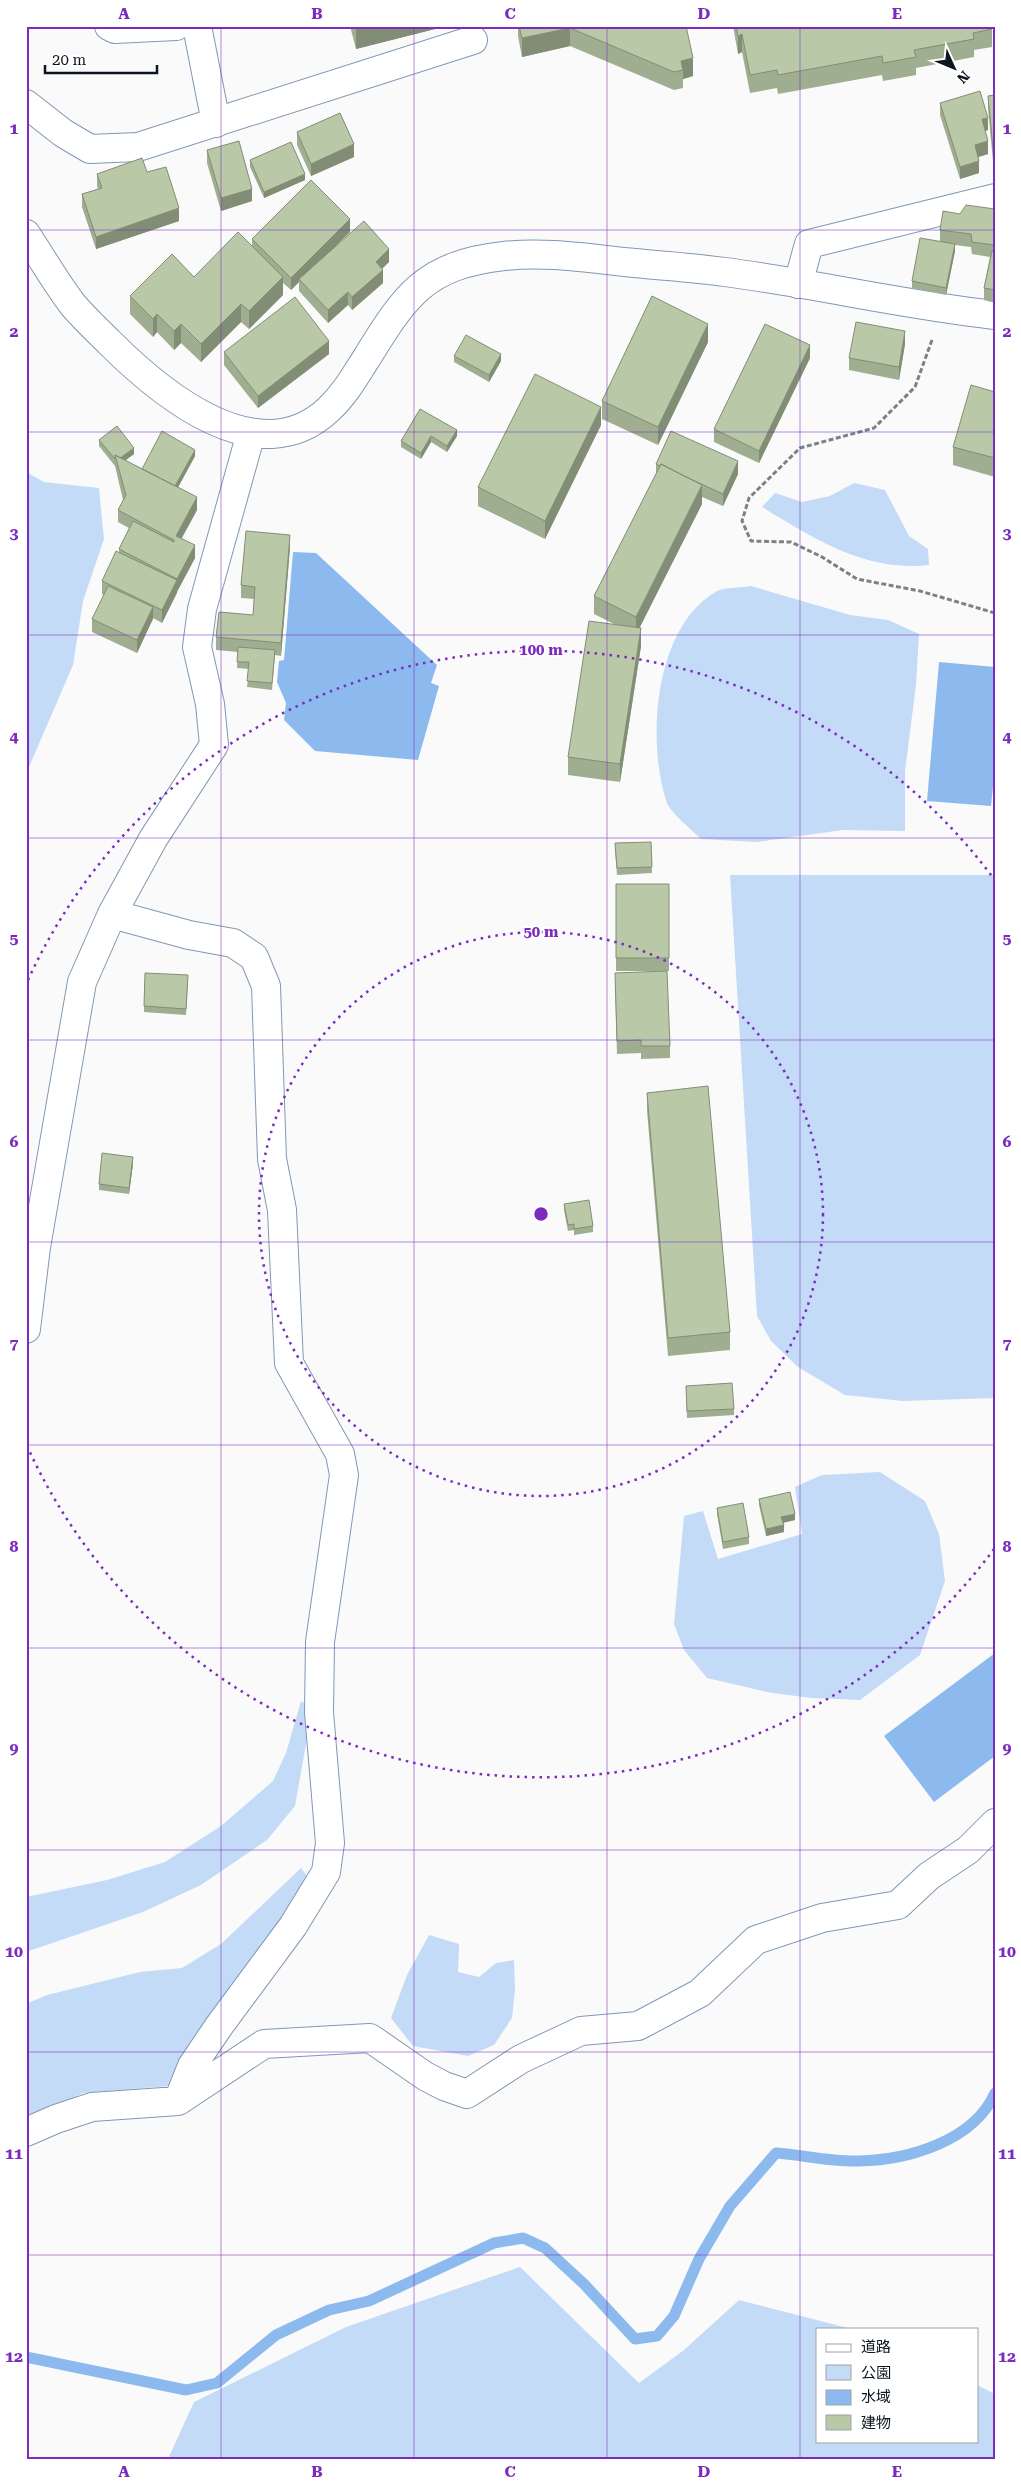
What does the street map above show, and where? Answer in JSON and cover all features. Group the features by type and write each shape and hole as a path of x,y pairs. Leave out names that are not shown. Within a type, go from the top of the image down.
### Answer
{"street":[{"path":"109,26 115,29 176,26"},
{"path":"196,26 216,124"},
{"path":"26,104 63,133 90,149 138,147 216,124 473,40"},
{"path":"798,284 809,244 995,198"},
{"path":"26,234 74,306 142,374 191,410 251,433 283,432 315,420 328,410 350,384 393,314 411,295 448,267 470,261 541,254 726,272 944,309 995,315"},
{"path":"26,1328 36,1247 82,982 112,914 153,838 214,745 210,704 197,647 202,609 251,433"},
{"path":"112,914 189,935 233,943 254,957 266,986 272,1159 282,1210 289,1363 340,1454 344,1475 320,1642 319,1712 330,1843 326,1872 293,1926 219,2026 192,2066 178,2101"},
{"path":"26,2132 56,2119 92,2107 178,2101 264,2044 370,2038 424,2076 444,2086 467,2094 521,2059 581,2031 638,2026 700,1993 756,1940 822,1918 898,1905 929,1876 968,1850 995,1823"}],"path":[{"path":"944,309 915,387 874,428 800,448 749,498 742,521 751,541 791,542 822,556 857,579 920,590 995,613"}],"green space":[{"path":"26,472 44,482 99,488 104,539 83,601 73,665 26,774"},
{"path":"854,483 885,490 909,536 928,549 929,565 906,566 883,563 841,551 801,531 762,507 775,493 802,502 830,496"},
{"path":"751,586 850,615 888,620 919,634 916,685 905,771 905,831 843,830 757,842 701,839 669,807 661,778 657,749 657,718 661,687 668,657 680,630 696,608 717,591"},
{"path":"730,875 995,875 995,1398 903,1401 845,1395 798,1367 771,1341 757,1316"},
{"path":"880,1472 925,1501 939,1534 945,1581 920,1655 860,1700 812,1698 772,1693 707,1678 684,1650 674,1624 684,1516 703,1511 718,1559 802,1534 795,1487 822,1475"},
{"path":"301,1701 307,1705 308,1733 295,1806 267,1840 201,1885 143,1912 26,1952 26,1897 107,1880 165,1862 221,1826 273,1781 286,1753"},
{"path":"301,1868 306,1875 305,1887 194,2045 169,2086 83,2093 26,2120 26,2004 47,1995 140,1972 182,1968 221,1944"},
{"path":"429,1935 459,1944 458,1972 479,1977 496,1963 514,1960 515,1989 512,2018 494,2045 468,2056 413,2046 391,2018 407,1975"},
{"path":"520,2267 639,2383 684,2350 739,2300 848,2328 816,2328 816,2442 978,2442 978,2386 995,2394 995,2459 168,2459 194,2402 346,2327"}],"water":[{"path":"293,552 316,553 437,665 431,683 439,686 418,760 315,751 284,720 286,703 277,682 279,661 284,660"},
{"path":"939,662 995,667 995,768 991,806 927,801"},
{"path":"995,1653 995,1756 934,1802 884,1736"}],"building":[{"path":"519,26 686,26 693,58 681,61 683,70 674,72 570,28 522,38"},
{"path":"736,26 992,26 992,29 973,33 974,39 914,50 916,57 883,63 882,56 778,75 777,70 750,75 742,34 738,36"},
{"path":"980,91 988,118 982,119 988,141 975,145 979,161 960,167 940,103"},
{"path":"995,95 995,159 994,159 988,96"},
{"path":"340,113 354,144 311,164 297,132"},
{"path":"239,141 252,189 221,198 207,150"},
{"path":"291,142 305,174 264,192 250,160"},
{"path":"142,158 147,172 166,167 179,208 96,237 82,194 102,188 97,174"},
{"path":"311,180 350,219 291,278 252,239"},
{"path":"966,205 995,209 995,245 972,242 971,234 940,230 943,211 960,214"},
{"path":"364,221 389,249 376,262 383,270 352,297 348,292 328,310 299,279"},
{"path":"238,232 283,277 249,311 241,304 201,344 181,324 174,331 157,314 153,319 130,296 172,254 194,277"},
{"path":"920,238 955,244 946,288 912,281"},
{"path":"992,251 995,252 995,290 984,288"},
{"path":"652,296 708,324 658,427 602,401"},
{"path":"295,297 329,341 258,396 224,352"},
{"path":"856,322 905,331 899,367 849,358"},
{"path":"765,324 810,345 759,451 714,429"},
{"path":"466,335 501,354 489,375 454,356"},
{"path":"535,374 601,407 545,521 478,487"},
{"path":"971,385 995,392 995,458 953,447"},
{"path":"420,409 457,430 447,446 431,436 421,453 401,441"},
{"path":"117,426 134,448 120,458 115,455 115,459 99,440"},
{"path":"162,431 195,450 175,486 142,469"},
{"path":"671,431 738,461 723,494 661,464 660,466 656,464"},
{"path":"115,455 197,497 176,536 195,545 177,579 119,549 133,521 174,542 174,540 118,510 126,495"},
{"path":"661,464 702,485 636,617 594,596"},
{"path":"246,531 290,535 281,643 216,637 219,612 253,615 255,587 241,585"},
{"path":"116,551 177,580 162,610 102,581"},
{"path":"108,586 153,607 137,640 92,619"},
{"path":"589,621 641,628 620,764 568,757"},
{"path":"238,647 275,650 272,683 247,681 249,662 237,662"},
{"path":"651,842 652,867 617,868 615,843"},
{"path":"616,884 669,884 669,958 616,958"},
{"path":"667,971 670,1046 641,1046 641,1040 617,1041 615,973"},
{"path":"145,973 188,975 186,1009 144,1006"},
{"path":"708,1086 730,1332 668,1338 647,1093"},
{"path":"102,1153 133,1157 129,1188 99,1184"},
{"path":"589,1200 593,1226 574,1229 574,1224 568,1225 564,1204"},
{"path":"732,1383 734,1409 687,1411 686,1386"},
{"path":"790,1492 795,1514 781,1517 784,1525 766,1529 759,1499"},
{"path":"743,1503 749,1537 723,1542 717,1508"}],"waterway":[{"path":"26,2357 186,2390 217,2383 276,2335 329,2310 369,2301 494,2243 523,2238 545,2248 584,2284 635,2339 657,2336 674,2316 699,2259 730,2206 776,2153 859,2161 898,2157 918,2152 938,2145 972,2124 985,2110 995,2093"}]}
